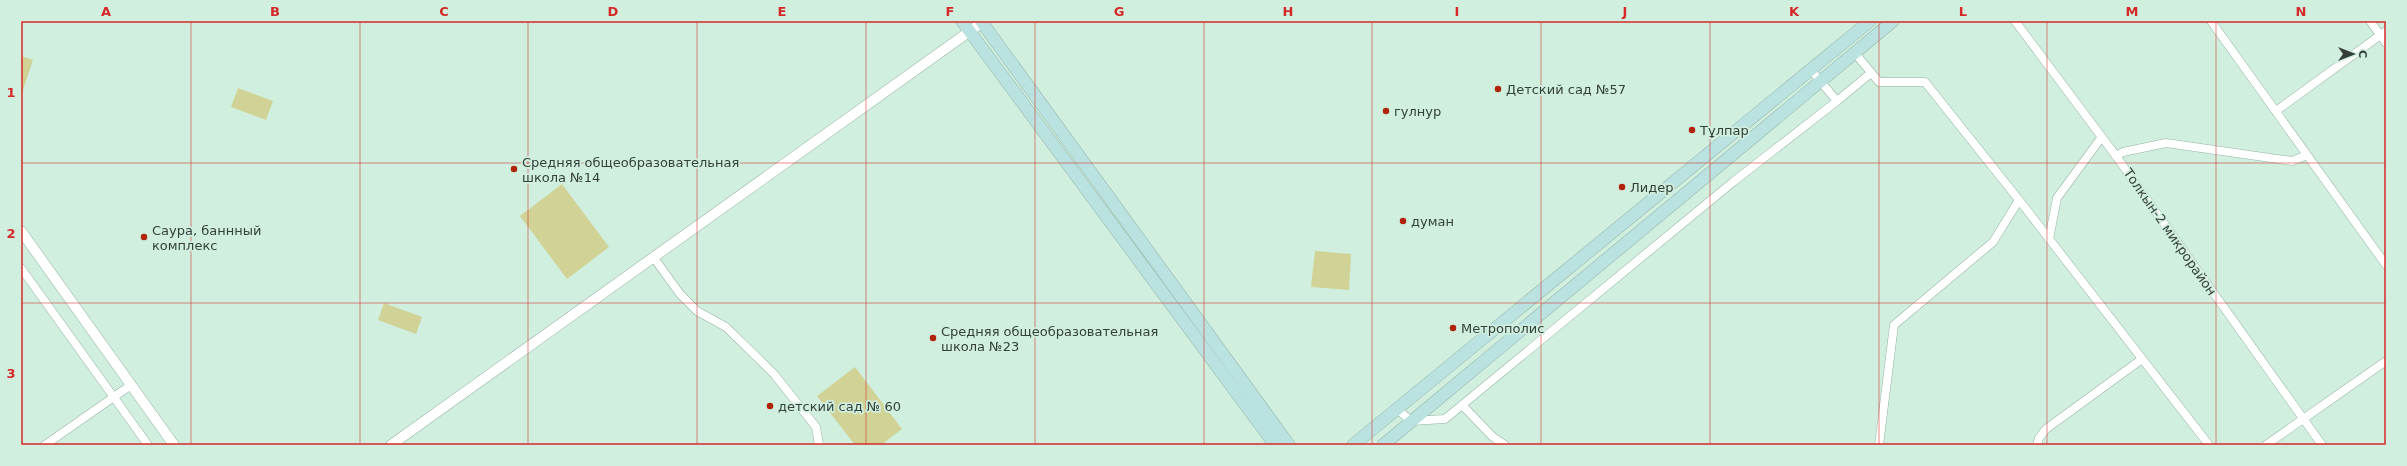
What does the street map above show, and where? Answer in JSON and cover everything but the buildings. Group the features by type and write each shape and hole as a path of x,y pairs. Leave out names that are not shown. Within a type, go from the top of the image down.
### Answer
{"main road":[{"path":"962,21 1275,445"},
{"path":"983,21 1289,445"},
{"path":"1353,445 1396,408 1870,21"},
{"path":"1383,445 1893,21"}],"street":[{"path":"392,445 983,21"},
{"name":"Толкын-2 микрорайон","path":"2016,21 2101,138 2116,156 2322,445"},
{"path":"2211,21 2386,265"},
{"path":"2370,21 2383,33 2386,43"},
{"path":"2276,111 2383,33"},
{"path":"1854,52 1879,82 1925,82 2019,200 2209,445"},
{"path":"1811,70 1837,101"},
{"path":"1396,408 1411,421 1445,419 1733,182 1871,73"},
{"path":"2049,239 2056,198 2101,138"},
{"path":"2116,156 2123,152 2166,143 2292,161 2307,155"},
{"path":"1879,445 1894,325 1993,242 2019,200"},
{"path":"21,231 174,445"},
{"path":"654,258 680,294 698,311 726,328 774,374 816,427 818,445"},
{"path":"21,268 148,445"},
{"path":"2037,445 2039,438 2046,429 2142,359"},
{"path":"2266,445 2386,361"},
{"path":"45,445 131,385"},
{"path":"1462,405 1493,437 1505,445"}],"green space":[{"path":"21,56 33,60 22,93 21,93"},
{"path":"238,88 273,101 266,120 231,107"},
{"path":"562,184 609,247 567,279 520,216"},
{"path":"1315,251 1351,254 1349,290 1311,287"},
{"path":"384,303 422,317 416,334 378,320"},
{"path":"855,367 902,429 881,445 855,445 817,396"}],"place":[{"name":"Детский сад №57","path":"1498,89"},
{"name":"гулнур","path":"1386,111"},
{"name":"Тұлпар","path":"1692,130"},
{"name":"Cредняя общеобразовательная школа №14","path":"514,169"},
{"name":"Лидер","path":"1622,187"},
{"name":"думан","path":"1403,221"},
{"name":"Саура, баннный комплекс","path":"144,237"},
{"name":"Метрополис","path":"1453,328"},
{"name":"Средняя общеобразовательная школа №23","path":"933,338"},
{"name":"детский сад № 60","path":"770,406"}]}
